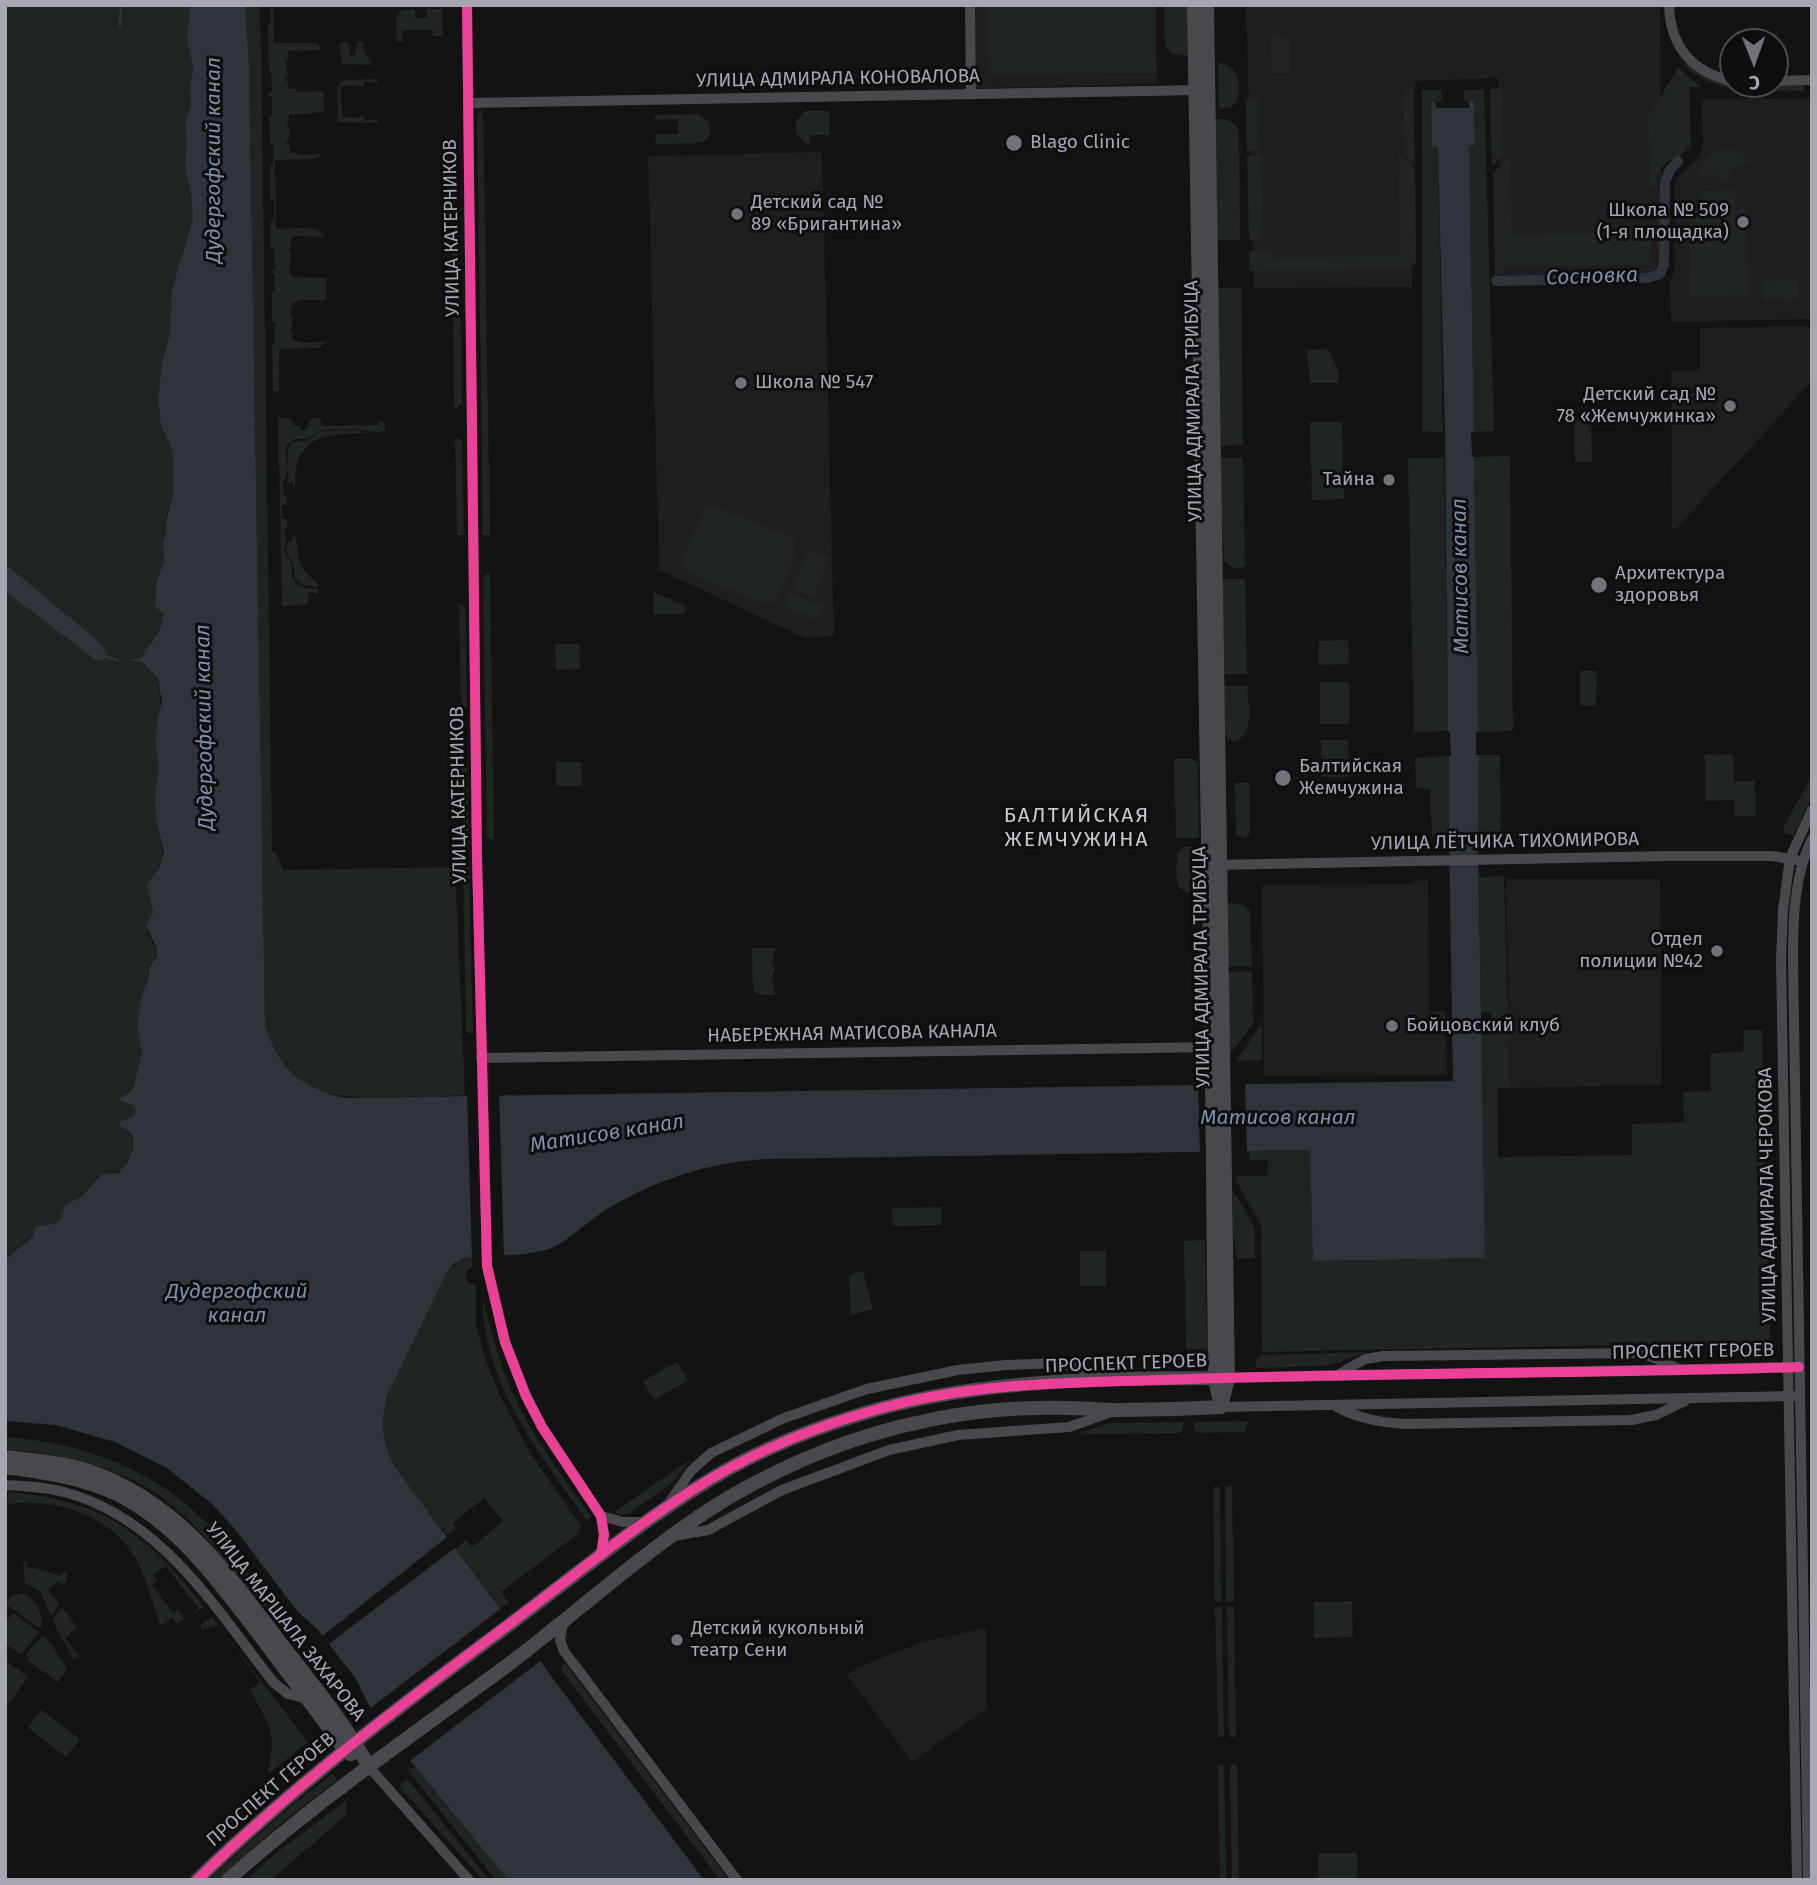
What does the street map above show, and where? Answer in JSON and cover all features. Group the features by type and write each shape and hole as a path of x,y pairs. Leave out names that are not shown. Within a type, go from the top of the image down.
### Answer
{"street":[{"name":"УЛИЦА КАТЕРНИКОВ","path":"467,5 481,1058 487,1266 505,1342 526,1396 542,1427 601,1516"},
{"path":"970,5 971,94"},
{"name":"УЛИЦА АДМИРАЛА ТРИБУЦА","path":"1194,5 1202,90"},
{"name":"УЛИЦА АДМИРАЛА ТРИБУЦА","path":"1207,5 1202,90 1221,1407"},
{"path":"1669,5 1670,27 1684,53 1710,73 1719,76"},
{"path":"1789,81 1812,80"},
{"name":"УЛИЦА АДМИРАЛА КОНОВАЛОВА","path":"468,103 1202,90"},
{"name":"УЛИЦА АДМИРАЛА ЧЕРОКОВА","path":"1808,1880 1782,960 1783,910 1790,858 1812,810"},
{"name":"УЛИЦА АДМИРАЛА ЧЕРОКОВА","path":"1794,1367 1793,960 1795,909 1802,861 1812,839"},
{"name":"УЛИЦА ЛЁТЧИКА ТИХОМИРОВА","path":"1214,865 1668,856 1772,856 1802,861"},
{"name":"НАБЕРЕЖНАЯ МАТИСОВА КАНАЛА","path":"481,1058 1217,1047"},
{"path":"1335,1376 1365,1359 1384,1356 1638,1353 1679,1369"},
{"path":"666,1507 691,1471 711,1453 784,1418 867,1389 958,1370 1060,1363 1118,1381"},
{"name":"ПРОСПЕКТ ГЕРОЕВ","path":"197,1880 244,1834 369,1729 666,1507 714,1477 776,1446 875,1410 960,1391 1006,1386 1222,1378 1794,1367"},
{"path":"534,1645 671,1537 728,1498 785,1468 836,1447 882,1432 964,1414 1008,1409 1116,1410 1795,1396"},
{"name":"УЛИЦА АДМИРАЛА ЧЕРОКОВА","path":"1795,1396 1797,1880"},
{"path":"1335,1405 1353,1415 1376,1422 1405,1424 1631,1420 1656,1415 1690,1398"},
{"path":"671,1537 708,1530 782,1490 889,1450 958,1435 1069,1427 1116,1410"},
{"name":"УЛИЦА МАРШАЛА ЗАХАРОВА","path":"5,1457 52,1462 87,1470 123,1484 152,1501 182,1525 243,1594 350,1745"},
{"name":"УЛИЦА МАРШАЛА ЗАХАРОВА","path":"5,1467 51,1473 83,1481 118,1495 145,1510 173,1533 209,1571 308,1699 469,1880"},
{"path":"5,1485 64,1492 95,1503 144,1531 186,1570 274,1683 288,1694 308,1699"},
{"path":"601,1555 604,1535 601,1516 623,1522 647,1521"},
{"path":"563,1622 560,1640 564,1651 737,1880"},
{"path":"534,1645 550,1646 564,1651"},
{"name":"ПРОСПЕКТ ГЕРОЕВ","path":"228,1880 292,1823 534,1645"}],"shaded area":[{"path":"5,5 190,5 187,39 193,69 191,105 185,123 185,167 193,219 172,289 170,334 162,362 158,399 161,426 173,451 173,495 166,517 164,562 155,587 155,606 163,614 153,643 142,655 143,664 158,678 161,707 156,737 159,769 155,798 163,857 155,875 148,882 153,912 147,924 147,933 158,952 149,968 137,1025 142,1053 134,1086 129,1093 119,1098 134,1106 136,1111 134,1116 121,1121 121,1128 130,1136 132,1147 122,1171 98,1176 81,1197 68,1204 62,1218 52,1225 35,1228 33,1235 5,1260"},
{"path":"245,5 259,5 261,42 272,852 276,852 283,870 455,867 465,1095 367,1097 327,1093 296,1077 284,1064 273,1046 265,1023 249,65"},
{"path":"270,5 273,5 274,43 317,43 322,50 288,51 288,76 285,79 289,89 296,89 297,92 323,91 324,112 289,115 286,125 289,139 286,143 290,146 290,153 323,154 315,159 275,160 276,229 310,229 325,237 291,238 288,250 291,253 291,263 288,266 292,277 326,278 326,300 292,302 289,312 292,316 292,327 289,330 293,341 299,343 326,342 319,348 279,349 279,396 278,391 273,391 272,344 275,343 275,322 272,322 272,293 275,292 274,274 271,274 271,270 275,269 274,249 271,249 274,199 270,199 273,144 270,144 269,116 272,116 272,97 269,96 269,92 272,92 269,71"},
{"path":"975,5 1156,5 1157,84 976,88"},
{"path":"987,5 1155,5 1156,73 988,74"},
{"path":"1164,5 1188,5 1188,56 1172,54 1165,47"},
{"path":"1246,5 1660,5 1662,280 1501,277 1498,78 1415,81 1412,287 1254,288"},
{"path":"415,9 415,18 427,18 427,9 442,9 443,36 433,36 433,30 402,30 403,42 397,42 396,16 402,10"},
{"path":"1290,36 1290,73 1272,73 1271,37"},
{"path":"357,42 363,42 364,51 372,65 341,64 340,43 348,43 350,56 355,55"},
{"path":"1218,63 1235,71 1239,90 1236,103 1231,107 1219,109"},
{"path":"1688,63 1719,78 1719,85 1696,75 1683,64"},
{"path":"1678,68 1701,87 1689,87 1691,145 1678,158 1667,162 1658,171 1657,188 1650,189 1648,117"},
{"path":"377,79 377,83 364,81 364,87 341,87 342,116 364,116 364,121 378,119 378,123 338,122 339,83 345,80"},
{"path":"1789,86 1804,86 1804,91 1789,91"},
{"path":"1484,89 1494,431 1474,432 1469,146 1475,145 1474,102 1464,101 1464,90"},
{"path":"1490,89 1502,89 1503,154 1492,166"},
{"path":"1403,90 1413,90 1415,164 1404,154"},
{"path":"1422,90 1441,90 1442,101 1431,102 1432,147 1438,147 1443,433 1423,431"},
{"path":"1251,97 1259,97 1260,151 1247,151 1246,101"},
{"name":"Школа № 509 (1-я площадка)","path":"1812,98 1812,319 1671,322 1670,282 1675,258 1674,187 1677,178 1699,156 1703,145 1702,99"},
{"path":"483,108 490,535 483,535 477,115"},
{"path":"805,111 829,111 829,135 810,135 810,144 806,144 796,133 796,121"},
{"path":"699,114 709,122 710,135 702,143 656,144 655,135 678,134 678,119 655,120 655,115"},
{"path":"1215,119 1235,124 1239,131 1240,240 1217,240"},
{"path":"1723,148 1738,152 1750,161 1730,172 1732,178 1722,181 1720,175 1698,175 1706,157"},
{"name":"Школа № 547","path":"822,152 834,636 805,638 659,570 648,156"},
{"path":"1399,155 1415,169 1416,262 1406,274 1404,269 1249,271 1249,251 1273,251 1274,258 1400,256"},
{"path":"1247,156 1261,156 1263,231 1256,240 1249,240"},
{"path":"1510,156 1512,235 1651,232 1652,265 1508,266 1495,279 1493,173"},
{"path":"1735,190 1735,210 1747,210 1749,295 1690,296 1689,211 1700,211 1700,191"},
{"path":"452,219 459,222 462,404 454,409"},
{"path":"1798,280 1798,299 1763,300 1762,281"},
{"path":"1218,288 1241,288 1243,445 1218,446"},
{"name":"Детский сад № 78 «Жемчужинка»","path":"1812,326 1812,381 1677,528 1672,528 1671,371 1700,370 1700,328"},
{"path":"1328,349 1339,372 1339,383 1310,383 1307,350"},
{"path":"278,409 279,418 290,418 294,426 301,426 301,431 306,430 314,417 320,419 322,426 379,425 379,420 385,424 385,430 379,433 356,429 320,430 307,439 294,439 287,445 285,451 288,470 283,483 287,505 282,505 282,518 287,519 287,527 284,528 284,552 291,562 292,577 296,583 302,587 318,589 318,594 309,592 307,605 282,606"},
{"path":"1575,418 1591,418 1592,462 1575,462"},
{"path":"1310,422 1342,422 1344,499 1312,500"},
{"path":"356,430 368,433 338,434 315,441 306,447 296,470 295,488 293,482 287,482 288,451 292,442 307,441 320,431"},
{"path":"455,438 462,440 464,535 457,535"},
{"path":"1510,456 1513,731 1478,732 1474,457"},
{"path":"1243,457 1245,567 1233,568 1224,561 1219,458"},
{"path":"1408,458 1444,458 1448,731 1414,732"},
{"path":"716,507 791,537 795,542 785,582 773,602 765,604 688,573 681,563 703,513 708,508"},
{"path":"292,536 296,536 303,568 318,583 318,587 303,585 295,579 293,564 286,551"},
{"path":"808,550 829,558 813,598 792,589"},
{"path":"490,573 494,841 487,836 483,578"},
{"path":"1221,579 1245,579 1247,674 1223,674"},
{"path":"653,592 686,606 685,614 653,615"},
{"path":"790,593 823,606 817,620 785,606"},
{"path":"459,603 465,607 467,706 461,709"},
{"path":"1348,640 1349,664 1319,665 1319,641"},
{"path":"555,644 579,644 580,669 556,670"},
{"path":"1580,671 1597,671 1596,706 1580,705"},
{"path":"1320,682 1349,682 1349,724 1320,724"},
{"path":"1223,686 1247,686 1248,726 1241,738 1234,742 1227,739 1223,724"},
{"path":"1321,740 1348,740 1349,777 1321,777"},
{"path":"1733,754 1734,781 1755,781 1756,816 1735,816 1735,800 1705,801 1705,755"},
{"path":"1479,755 1500,755 1501,839 1478,839"},
{"path":"1449,756 1449,839 1432,836 1430,789 1416,788 1415,758"},
{"path":"1174,759 1192,759 1198,763 1199,838 1176,838"},
{"path":"461,760 467,763 469,850 463,854"},
{"path":"556,762 581,762 582,786 556,786"},
{"path":"1812,776 1812,797 1793,836 1784,832 1784,826"},
{"path":"1235,783 1249,783 1250,833 1245,838 1236,834"},
{"path":"1183,847 1192,847 1194,893 1182,889 1177,880 1177,854"},
{"path":"463,862 469,866 473,1035 466,1031"},
{"path":"1504,876 1510,1088 1497,1088 1498,1157 1632,1155 1632,1124 1684,1122 1683,1092 1711,1091 1711,1053 1743,1052 1744,1031 1762,1030 1770,1342 1262,1352 1261,1226 1236,1176 1267,1176 1268,1160 1249,1160 1249,1151 1311,1150 1313,1261 1485,1258 1481,1035 1491,1035 1492,1013 1481,1012 1479,877"},
{"path":"1506,879 1660,879 1662,1085 1510,1088"},
{"path":"1428,880 1429,1011 1446,1011 1447,1075 1264,1076 1262,885 1411,884 1412,881"},
{"path":"1226,902 1244,905 1250,911 1252,966 1227,967"},
{"path":"752,948 775,948 772,961 775,969 772,975 775,995 759,995 753,990"},
{"path":"1252,971 1253,1023 1229,1056 1227,972"},
{"path":"1262,1023 1262,1060 1238,1061 1238,1058"},
{"path":"1233,1190 1255,1229 1255,1258 1237,1259 1233,1232"},
{"path":"941,1207 941,1225 893,1226 892,1208"},
{"path":"1205,1240 1207,1349 1186,1349 1184,1241"},
{"path":"1080,1251 1106,1251 1106,1286 1080,1286"},
{"path":"472,1257 473,1267 466,1271 467,1282 476,1287 476,1326 500,1396 530,1453 581,1526 578,1534 501,1592 509,1603 501,1608 456,1548 466,1540 472,1547 503,1521 484,1498 453,1523 456,1528 447,1535 407,1486 388,1452 384,1433 384,1413 389,1391 448,1270 458,1261"},
{"path":"863,1271 873,1309 851,1315 849,1275"},
{"path":"483,1298 500,1362 516,1400 546,1452 591,1517 587,1520 533,1443 503,1388 485,1329"},
{"path":"1365,1352 1338,1363 1322,1366 1256,1368 1256,1360 1261,1355"},
{"path":"677,1362 688,1380 654,1400 643,1381"},
{"path":"1248,1421 1246,1430 1242,1432 1198,1433 1194,1428 1194,1422"},
{"path":"1183,1422 1183,1429 1179,1433 1078,1434 1109,1423"},
{"path":"5,1437 62,1445 90,1453 117,1462 167,1490 190,1507 219,1536 270,1606 267,1609 192,1523 151,1490 129,1478 81,1461 5,1449"},
{"path":"691,1459 673,1482 630,1513 621,1515 614,1512"},
{"path":"1232,1486 1234,1602 1226,1602 1225,1487"},
{"path":"1213,1487 1220,1487 1221,1602 1215,1602"},
{"path":"8,1492 70,1503 97,1512 120,1525 163,1559 204,1607 191,1615 198,1608 166,1566 153,1575 157,1581 152,1585 173,1613 178,1610 184,1619 177,1624 172,1617 161,1626 136,1559 112,1531 81,1513 63,1507 8,1504"},
{"path":"23,1561 27,1562 27,1567 60,1576 64,1572 67,1573 67,1581 62,1585 58,1581 48,1589 59,1604 51,1616 41,1592 25,1583"},
{"path":"23,1593 32,1599 38,1608 41,1629 6,1604 11,1596"},
{"path":"1352,1601 1353,1637 1314,1638 1314,1602"},
{"path":"62,1607 77,1627 65,1638 78,1655 74,1660 52,1620"},
{"path":"1222,1607 1224,1737 1218,1737 1215,1608"},
{"path":"1227,1607 1234,1607 1236,1737 1229,1737"},
{"path":"13,1613 39,1632 21,1655 5,1643 5,1622"},
{"path":"212,1617 308,1742 268,1774 272,1747 270,1730 250,1690 260,1682 218,1625 201,1630 201,1625"},
{"path":"986,1628 986,1709 912,1762 847,1675 858,1667 922,1642"},
{"path":"43,1635 67,1669 58,1682 27,1660 29,1657 26,1654"},
{"path":"5,1660 28,1677 7,1706 5,1704"},
{"path":"565,1663 729,1880 720,1880 561,1670"},
{"path":"41,1710 80,1739 66,1757 28,1728"},
{"path":"1218,1765 1224,1765 1226,1880 1220,1880"},
{"path":"1230,1765 1237,1765 1239,1880 1232,1880"},
{"path":"415,1767 508,1880 496,1880 407,1769"},
{"path":"332,1774 337,1780 279,1825 218,1880 208,1880 280,1815"},
{"path":"406,1780 489,1880 483,1880 399,1786"},
{"path":"347,1800 346,1815 271,1880 246,1880 276,1853"},
{"path":"1318,1853 1357,1853 1357,1880 1319,1880"}],"water":[{"name":"Дудергофский канал","path":"190,5 245,5 249,65 265,1023 276,1052 293,1074 316,1089 346,1098 1453,1081 1445,433 1438,147 1432,147 1431,102 1435,102 1436,108 1469,108 1469,101 1474,101 1475,145 1469,146 1474,432 1471,432 1474,457 1485,1258 1313,1261 1310,1150 745,1161 683,1174 642,1190 604,1211 568,1238 546,1250 517,1255 465,1258 454,1263 446,1274 387,1396 384,1435 389,1454 399,1473 704,1880 508,1880 412,1763 371,1709 356,1679 318,1630 297,1611 235,1529 212,1504 167,1468 115,1442 56,1425 5,1421 5,1260 33,1236 36,1226 59,1221 65,1205 81,1197 101,1174 119,1173 129,1159 133,1147 131,1135 119,1125 121,1121 134,1116 136,1111 134,1106 119,1098 129,1093 134,1086 142,1053 137,1025 149,968 157,956 157,949 146,926 153,912 147,884 159,868 164,852 157,823 155,795 159,769 157,719 162,703 158,678 140,660 163,620 163,614 155,606 156,583 164,562 163,542 173,495 173,451 161,426 158,399 162,362 170,334 172,289 193,219 185,167 185,123 191,105 193,69 187,39"},
{"path":"5,564 99,642 105,651 105,657 96,660 5,591"}],"pier":[{"path":"1245,1079 1247,1154 1200,1155 1198,1081"},
{"path":"499,1091 504,1258 472,1260 467,1092"},
{"path":"451,1534 459,1545 326,1646 320,1638"},
{"path":"504,1606 543,1659 407,1763 368,1710"}],"waterway":[{"path":"120,26 121,5"},
{"name":"Сосновка","path":"1496,281 1648,278 1660,274 1664,264 1665,182 1678,161"},
{"path":"104,656 118,660"},
{"path":"133,660 143,660"}],"cycle path":[{"path":"467,5 477,857 487,1266 505,1342 526,1396 542,1427 601,1516 604,1535 601,1555"},
{"path":"197,1880 270,1812 346,1749 658,1513 712,1478 751,1457 854,1416 952,1393 1031,1385 1266,1377 1799,1367"}],"place":[{"name":"Blago Clinic","path":"1014,143"},
{"name":"Детский сад № 89 «Бригантина»","path":"737,214"},
{"name":"Школа № 509 (1-я площадка)","path":"1743,222"},
{"name":"Школа № 547","path":"741,383"},
{"name":"Детский сад № 78 «Жемчужинка»","path":"1730,406"},
{"name":"Тайна","path":"1389,480"},
{"name":"Архитектура здоровья","path":"1599,585"},
{"name":"Балтийская Жемчужина","path":"1283,778"},
{"name":"Отдел полиции №42","path":"1717,951"},
{"name":"Бойцовский клуб","path":"1392,1026"},
{"name":"Детский кукольный театр Сени","path":"677,1640"}],"district":[{"name":"БАЛТИЙСКАЯ ЖЕМЧУЖИНА","path":"1077,828"}],"water label":[{"name":"Матисов канал","path":"1461,576"},
{"name":"Матисов канал","path":"1278,1118"},
{"name":"Матисов канал","path":"607,1134"}]}
